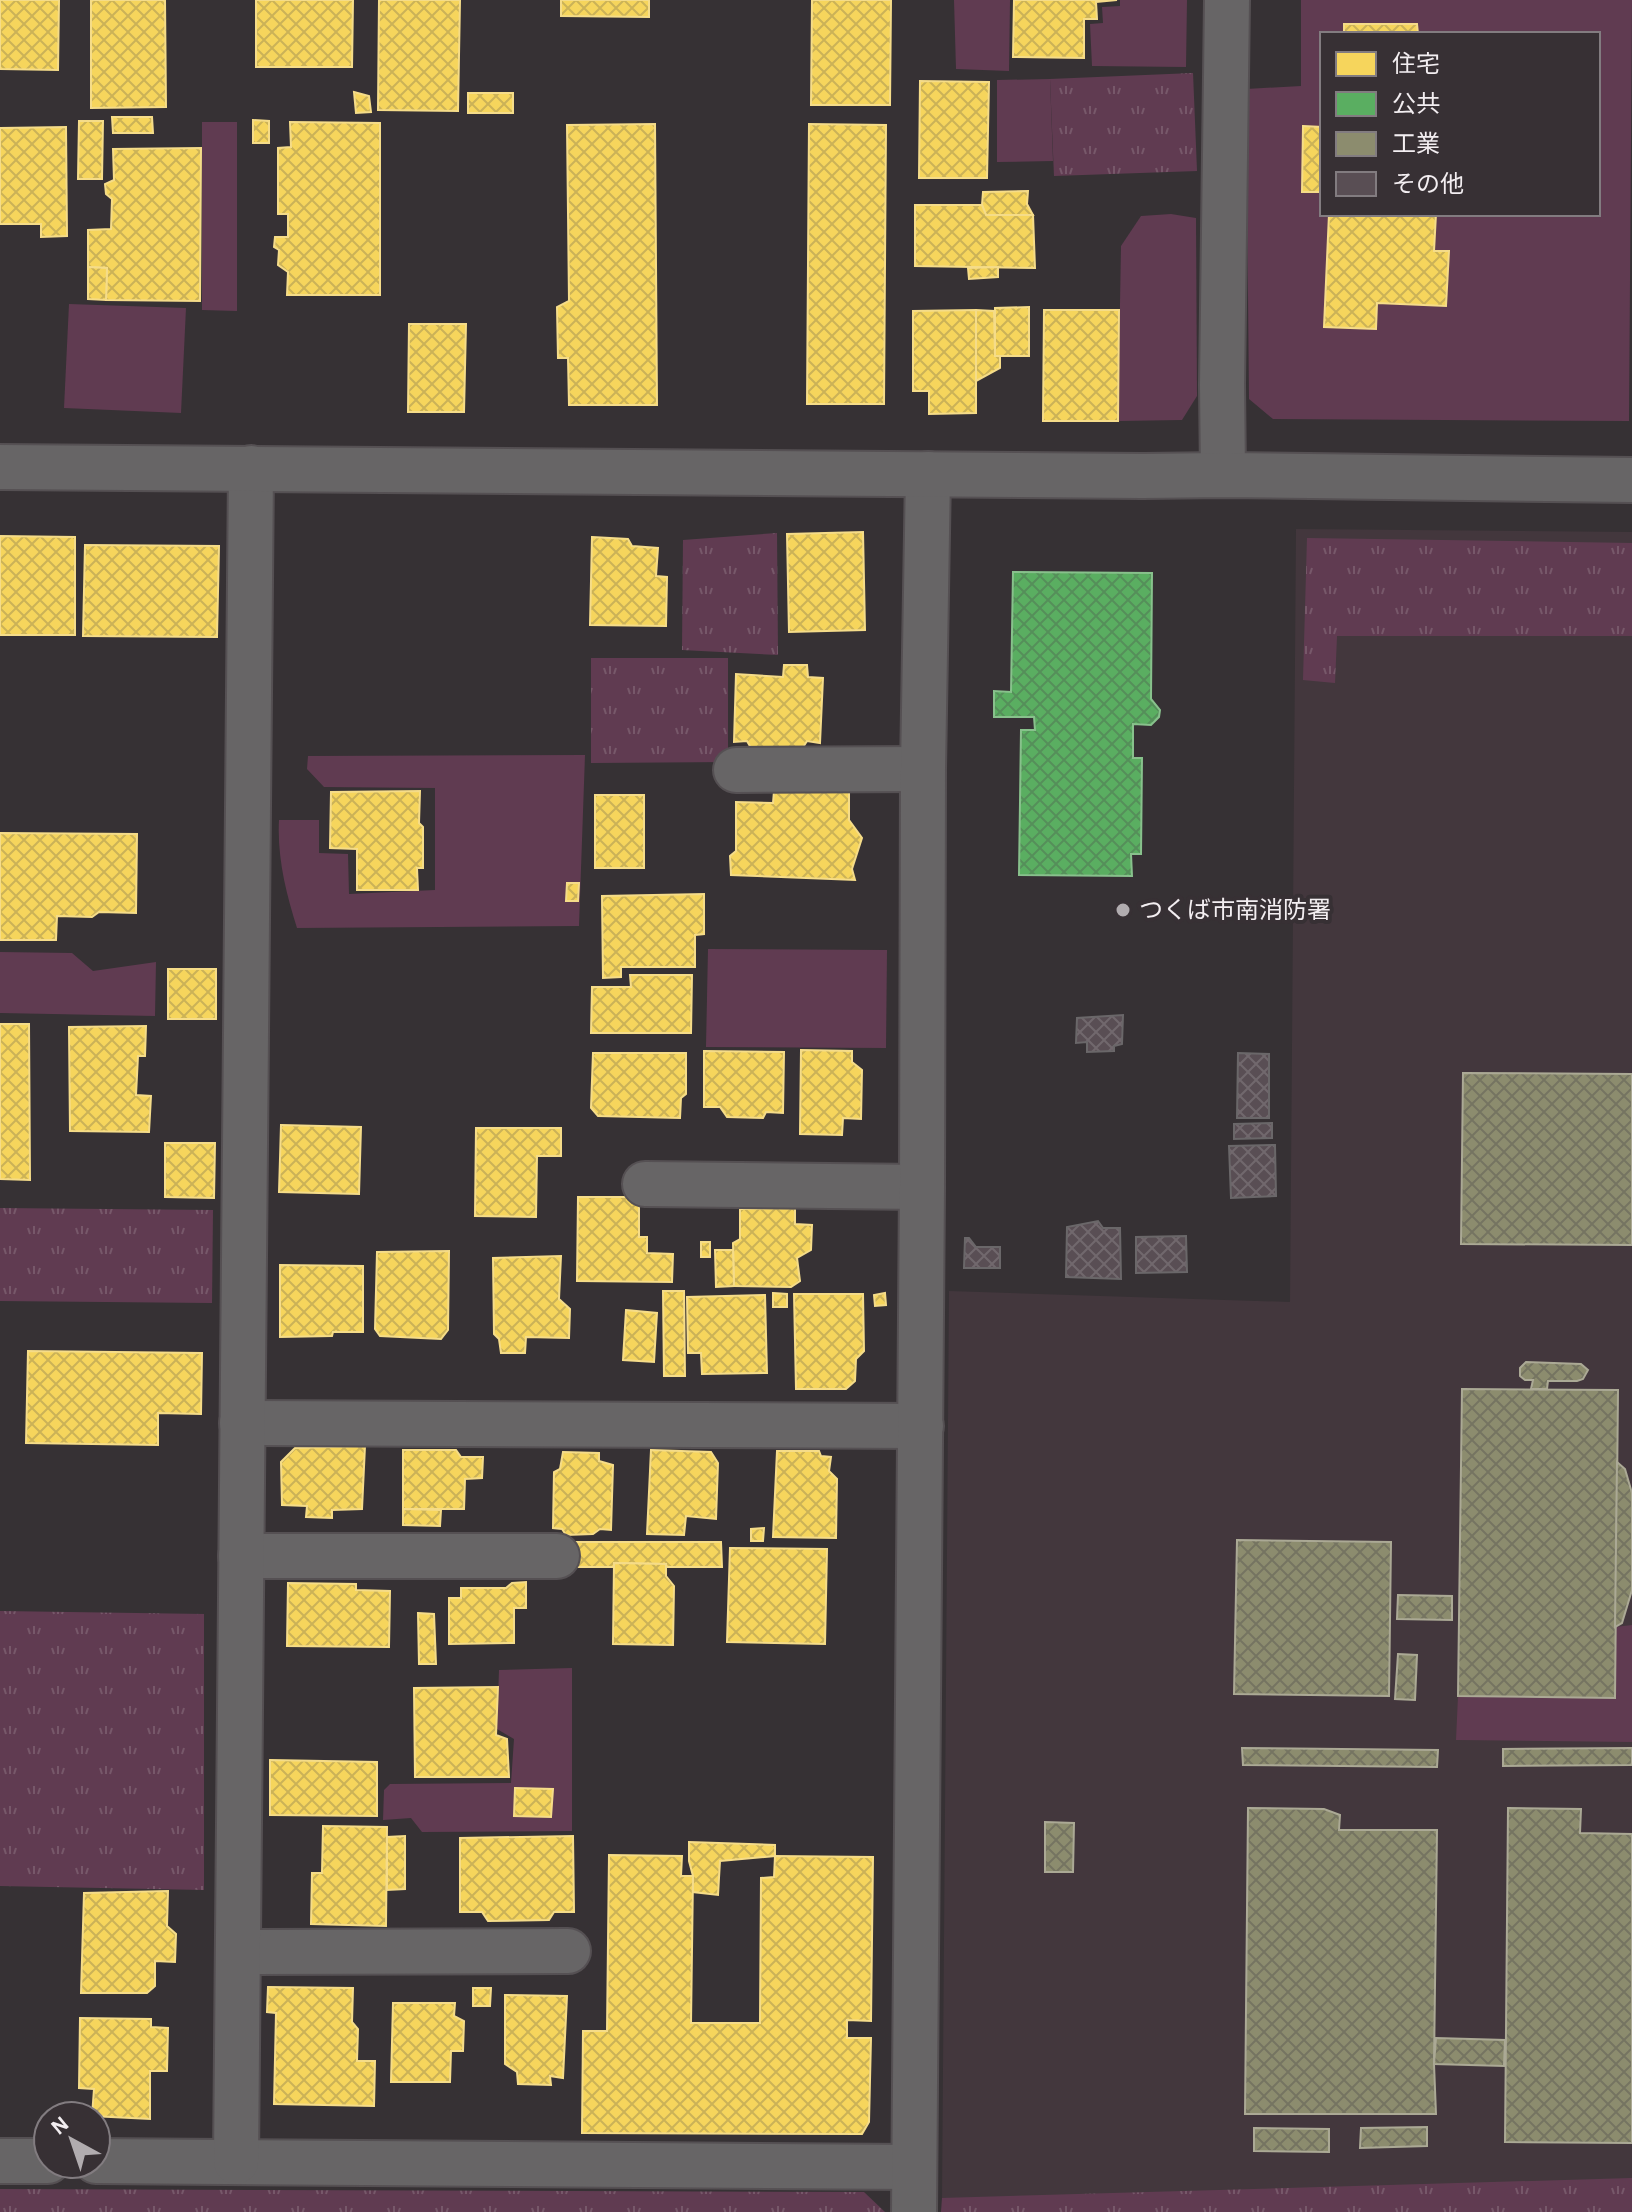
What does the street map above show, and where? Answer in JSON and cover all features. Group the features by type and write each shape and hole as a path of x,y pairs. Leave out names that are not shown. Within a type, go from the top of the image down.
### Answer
{"street":[{"path":"1223,475 1227,0"},
{"path":"0,467 1632,480"},
{"path":"236,2162 251,468"},
{"path":"914,2212 923,769 928,474"},
{"path":"736,770 923,769"},
{"path":"645,1184 922,1187"},
{"path":"242,1423 921,1426"},
{"path":"241,1556 557,1556"},
{"path":"238,1952 568,1951"},
{"path":"0,2161 32,2161"},
{"path":"112,2161 914,2167"}],"shaded area":[{"path":"1296,529 1632,532 1632,2201 942,2198 949,1291 1290,1302"}],"green space":[{"path":"954,0 1010,0 1009,71 956,69"},
{"path":"1120,0 1187,0 1186,67 1092,66 1090,24 1103,23 1102,7 1120,6"},
{"path":"1301,0 1632,0 1629,421 1273,419 1249,399 1246,89 1301,86"},
{"path":"1193,73 1197,171 1054,176 1050,79"},
{"path":"1050,79 1053,161 997,162 997,80"},
{"path":"202,122 237,122 237,311 202,310"},
{"path":"1171,214 1196,218 1197,396 1182,420 1118,421 1121,246 1141,216"},
{"path":"69,304 186,308 181,413 64,408"},
{"path":"777,533 778,655 682,650 683,540"},
{"path":"1307,538 1632,543 1632,636 1337,636 1335,683 1303,680"},
{"path":"591,658 728,658 728,762 591,763"},
{"path":"585,755 579,926 297,928 283,875 279,820 319,820 319,853 348,854 349,894 435,890 435,788 324,787 307,769 308,756"},
{"path":"708,949 887,950 886,1048 706,1047"},
{"path":"0,952 72,953 93,971 156,962 155,1016 0,1013"},
{"path":"0,1208 213,1210 212,1303 0,1301"},
{"path":"0,1611 204,1614 204,1890 0,1886"},
{"path":"1632,1625 1632,1742 1456,1740 1458,1696 1614,1698 1615,1627"},
{"path":"572,1668 572,1831 422,1832 411,1818 383,1820 384,1790 390,1784 511,1783 514,1739 497,1729 499,1670"},
{"path":"1632,2178 1632,2212 941,2212 942,2198"},
{"path":"0,2189 864,2192 885,2212 0,2212"}],"building: 住宅":[{"path":"0,0 59,0 58,70 0,69"},
{"path":"91,0 165,0 166,107 91,108"},
{"path":"256,0 353,0 352,67 256,67"},
{"path":"379,0 460,0 458,111 378,110"},
{"path":"561,0 649,0 649,17 561,16"},
{"path":"812,0 891,0 890,105 811,105"},
{"path":"1014,0 1117,0 1096,2 1097,19 1084,19 1084,58 1013,57"},
{"path":"1344,24 1417,24 1418,32 1344,32"},
{"path":"920,81 989,82 987,178 919,178"},
{"path":"354,92 369,96 371,112 356,113"},
{"path":"468,93 513,93 513,113 468,113"},
{"path":"112,117 152,117 153,133 113,133"},
{"path":"253,120 269,121 269,143 253,143"},
{"path":"79,121 103,121 102,179 78,179"},
{"path":"290,122 380,123 380,295 287,295 288,272 278,265 279,250 274,247 275,237 288,237 288,214 278,214 278,148 291,147"},
{"path":"655,124 657,405 569,405 568,358 558,358 557,307 569,301 567,125"},
{"path":"809,124 886,125 884,404 807,404"},
{"path":"1303,126 1320,127 1320,192 1302,192"},
{"path":"66,127 67,236 41,237 41,224 0,224 0,128"},
{"path":"201,148 200,301 106,300 107,268 88,267 88,230 111,229 112,199 106,194 105,184 114,180 113,149"},
{"path":"1028,191 1027,204 1033,215 986,215 982,205 983,192"},
{"path":"915,205 982,205 986,215 1033,215 1035,268 915,266"},
{"path":"1329,216 1436,216 1434,251 1449,251 1446,306 1377,303 1376,329 1324,327"},
{"path":"88,267 107,268 106,300 88,299"},
{"path":"998,267 998,277 969,279 968,268"},
{"path":"1029,307 1029,356 995,356 995,308"},
{"path":"976,310 976,413 929,414 929,391 913,391 913,311"},
{"path":"976,310 994,311 995,356 1000,356 1000,368 976,381"},
{"path":"1044,310 1119,310 1118,421 1043,421"},
{"path":"409,324 466,324 464,412 408,412"},
{"path":"863,532 865,630 789,632 787,534"},
{"path":"0,536 75,537 75,635 0,635"},
{"path":"592,537 628,539 632,546 658,548 656,576 667,577 666,626 590,625"},
{"path":"85,545 219,546 217,637 83,636"},
{"path":"784,665 807,665 808,677 823,678 820,743 807,741 802,749 751,748 747,741 734,742 736,674 783,677"},
{"path":"420,791 423,868 417,868 418,890 357,890 357,849 330,848 331,792"},
{"path":"774,791 849,791 849,820 862,838 852,869 855,880 731,875 730,856 736,851 736,802 773,803"},
{"path":"595,795 644,795 644,868 595,868"},
{"path":"0,833 137,834 136,913 99,912 92,917 57,916 56,940 0,940"},
{"path":"567,883 579,883 578,901 566,901"},
{"path":"704,894 704,934 695,935 695,967 621,967 621,977 603,978 602,896"},
{"path":"168,969 216,969 216,1019 168,1019"},
{"path":"630,975 692,975 691,1033 591,1033 592,987 631,987"},
{"path":"0,1024 29,1024 30,1180 0,1179"},
{"path":"146,1026 145,1056 138,1056 136,1095 151,1096 149,1132 70,1131 69,1027"},
{"path":"801,1050 852,1051 852,1062 862,1070 861,1119 843,1118 842,1135 800,1134"},
{"path":"704,1051 784,1052 783,1113 766,1112 763,1118 727,1117 720,1107 704,1107"},
{"path":"593,1053 686,1053 686,1094 681,1098 680,1118 598,1116 591,1108"},
{"path":"281,1125 361,1127 359,1194 279,1192"},
{"path":"476,1128 561,1128 561,1156 537,1156 536,1217 475,1216"},
{"path":"165,1143 215,1143 214,1198 165,1197"},
{"path":"578,1197 639,1197 639,1237 647,1237 647,1253 673,1254 672,1282 577,1281"},
{"path":"795,1208 795,1224 812,1225 811,1250 797,1258 800,1281 791,1287 734,1286 733,1243 740,1239 740,1209"},
{"path":"701,1242 710,1242 710,1257 701,1257"},
{"path":"715,1250 733,1250 734,1286 716,1287"},
{"path":"449,1251 448,1330 441,1339 380,1336 375,1329 377,1252"},
{"path":"561,1256 559,1299 570,1309 569,1338 526,1337 525,1353 501,1353 499,1339 494,1334 493,1258"},
{"path":"280,1265 363,1266 363,1332 280,1337"},
{"path":"663,1291 684,1291 685,1376 664,1376"},
{"path":"773,1293 787,1294 787,1307 773,1307"},
{"path":"885,1293 886,1305 875,1306 874,1295"},
{"path":"794,1294 863,1294 864,1351 856,1359 855,1381 846,1389 796,1389"},
{"path":"765,1295 767,1373 702,1374 701,1353 688,1353 687,1297"},
{"path":"626,1310 657,1313 654,1362 623,1360"},
{"path":"28,1351 202,1353 201,1414 158,1413 158,1445 26,1443"},
{"path":"365,1446 362,1509 332,1510 332,1518 306,1517 307,1506 282,1505 281,1462 295,1448"},
{"path":"403,1450 456,1450 461,1457 483,1457 482,1478 465,1479 464,1509 403,1509"},
{"path":"651,1450 711,1452 718,1463 716,1519 686,1516 684,1535 647,1534"},
{"path":"777,1451 819,1451 821,1456 831,1457 829,1471 837,1479 836,1538 773,1537"},
{"path":"563,1452 599,1453 599,1461 613,1465 611,1530 566,1535 562,1529 553,1528 554,1472 560,1469"},
{"path":"403,1509 441,1510 440,1526 403,1525"},
{"path":"764,1528 763,1541 751,1541 751,1529"},
{"path":"566,1542 721,1542 722,1567 614,1563 614,1567 567,1567"},
{"path":"730,1548 827,1549 825,1644 727,1642"},
{"path":"614,1563 666,1564 666,1576 674,1586 673,1645 613,1644"},
{"path":"526,1582 526,1608 514,1608 514,1643 449,1644 449,1598 461,1598 461,1588 506,1588 512,1583"},
{"path":"288,1583 356,1584 356,1590 390,1591 389,1647 287,1646"},
{"path":"418,1613 434,1614 436,1664 419,1664"},
{"path":"498,1687 496,1735 507,1739 509,1777 415,1777 414,1688"},
{"path":"270,1760 377,1762 377,1816 270,1815"},
{"path":"515,1788 553,1789 551,1817 514,1816"},
{"path":"323,1826 387,1827 386,1926 311,1924 312,1873 322,1873"},
{"path":"405,1836 405,1889 387,1890 387,1837"},
{"path":"573,1836 574,1912 554,1912 549,1920 488,1921 482,1912 460,1912 460,1838"},
{"path":"689,1842 775,1845 775,1856 720,1861 718,1895 693,1892"},
{"path":"609,1855 682,1856 681,1876 693,1876 691,2023 760,2023 761,1878 774,1877 775,1856 873,1857 871,2021 847,2020 847,2038 871,2038 869,2122 862,2134 582,2133 583,2031 607,2031"},
{"path":"168,1891 167,1926 176,1934 175,1962 155,1961 155,1986 147,1993 81,1993 84,1893"},
{"path":"268,1987 353,1988 352,2022 358,2029 357,2061 375,2061 374,2106 274,2104 276,2013 267,2012"},
{"path":"473,1988 491,1988 490,2006 473,2006"},
{"path":"505,1995 567,1996 563,2078 550,2076 551,2085 518,2084 517,2072 505,2064"},
{"path":"393,2003 455,2003 454,2016 464,2021 463,2051 451,2051 450,2082 391,2082"},
{"path":"80,2018 151,2019 151,2027 168,2028 167,2071 150,2071 150,2119 112,2117 112,2100 93,2100 94,2089 79,2088"}],"building: 公共":[{"path":"1013,572 1152,573 1151,699 1160,710 1159,717 1151,725 1133,724 1133,758 1142,758 1141,854 1131,854 1132,876 1019,875 1021,730 1035,730 1034,717 994,717 994,691 1011,692"}],"building: 工業":[{"path":"1463,1073 1632,1074 1632,1245 1461,1244"},
{"path":"1526,1362 1581,1364 1588,1370 1583,1379 1577,1381 1548,1381 1547,1389 1531,1389 1533,1380 1520,1376 1520,1368"},
{"path":"1462,1389 1618,1390 1615,1698 1458,1696"},
{"path":"1617,1462 1625,1469 1632,1493 1632,1590 1622,1623 1615,1627"},
{"path":"1237,1540 1391,1542 1389,1696 1234,1694"},
{"path":"1398,1595 1452,1596 1452,1620 1397,1619"},
{"path":"1398,1654 1417,1655 1415,1700 1395,1699"},
{"path":"1242,1748 1438,1750 1437,1767 1243,1765"},
{"path":"1632,1748 1632,1765 1503,1766 1503,1749"},
{"path":"1248,1808 1324,1809 1340,1815 1339,1830 1437,1830 1436,2114 1245,2114"},
{"path":"1508,1808 1581,1809 1580,1833 1632,1834 1632,2143 1505,2142"},
{"path":"1045,1822 1074,1823 1073,1872 1045,1872"},
{"path":"1436,2038 1505,2040 1504,2066 1434,2064"},
{"path":"1427,2127 1427,2146 1360,2148 1361,2128"},
{"path":"1254,2128 1329,2129 1329,2152 1254,2151"}],"building: その他":[{"path":"1123,1015 1122,1044 1114,1046 1114,1051 1087,1052 1087,1042 1076,1043 1077,1018"},
{"path":"1238,1053 1269,1054 1269,1118 1237,1118"},
{"path":"1272,1123 1272,1138 1234,1139 1234,1124"},
{"path":"1275,1145 1276,1196 1231,1198 1229,1146"},
{"path":"1098,1221 1103,1228 1120,1228 1121,1279 1066,1277 1067,1227"},
{"path":"1186,1236 1187,1272 1136,1273 1136,1237"},
{"path":"965,1238 969,1238 976,1247 1000,1247 1000,1268 964,1268"}],"place":[{"name":"つくば市南消防署","path":"1123,910"}]}
